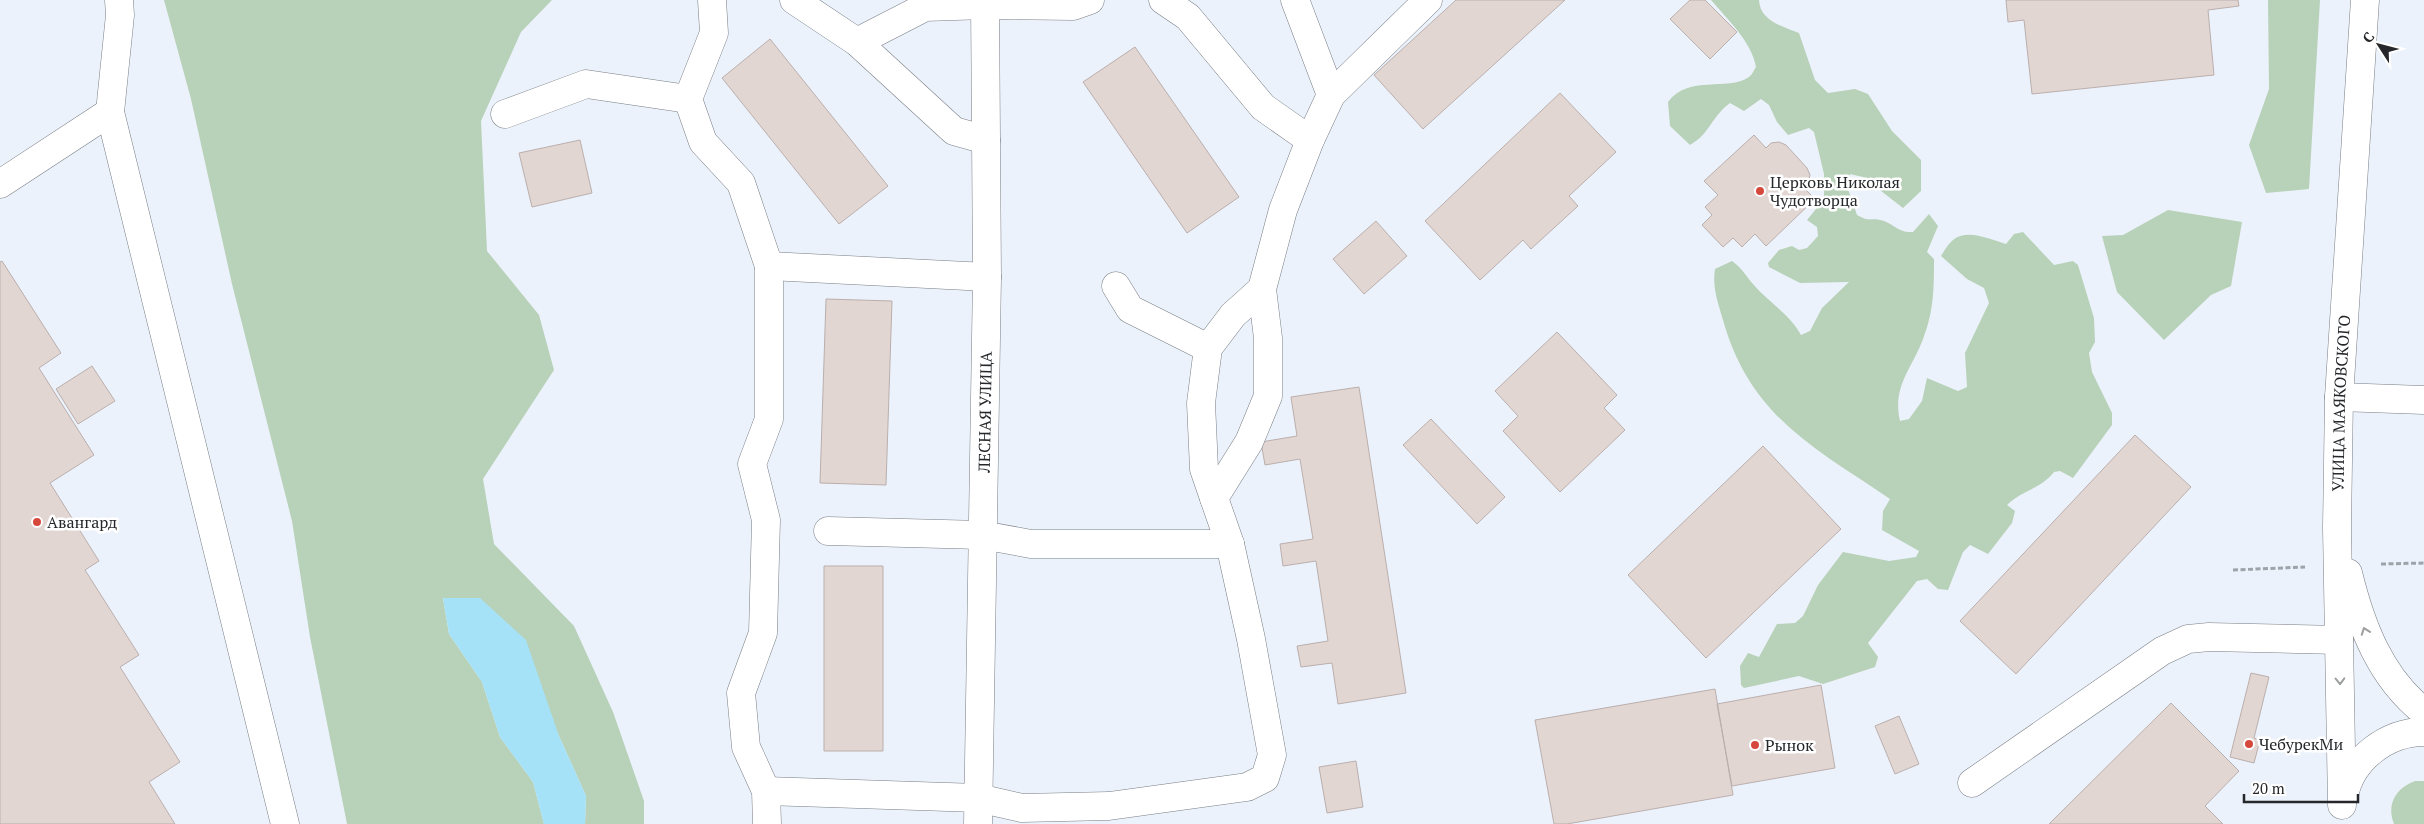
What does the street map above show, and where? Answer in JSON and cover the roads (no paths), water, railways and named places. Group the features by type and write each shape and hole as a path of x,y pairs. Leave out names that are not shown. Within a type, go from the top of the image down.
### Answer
{"street":[{"path":"119,0 120,15 110,112 285,824"},
{"path":"712,0 714,33 688,99 703,142 741,183 769,266 769,419 752,464 766,520 764,632 741,693 746,747 766,791 767,824"},
{"path":"794,0 857,42 954,131 986,140"},
{"path":"857,42 925,7 985,2 1073,6 1090,0"},
{"path":"1163,0 1188,17 1263,107 1310,140"},
{"path":"1295,0 1331,95"},
{"path":"1214,498 1249,442 1268,396 1268,338 1262,289 1283,210 1310,140 1331,95 1428,0"},
{"name":"УЛИЦА МАЯКОВСКОГО","path":"2342,819 2337,528 2339,397 2365,0"},
{"name":"ЛЕСНАЯ УЛИЦА","path":"978,811 987,277 985,2"},
{"path":"505,114 586,84 688,99"},
{"path":"0,184 110,112"},
{"path":"769,266 987,277"},
{"path":"1116,286 1130,309 1208,348"},
{"path":"766,791 978,811 1109,806 1247,787 1265,778 1272,755 1251,639 1230,544 1204,469 1201,403 1208,348 1232,314 1262,289"},
{"path":"2339,397 2424,400"},
{"path":"2337,528 2355,604 2370,642 2381,664 2398,686 2424,712"},
{"path":"828,531 982,535 1031,544 1230,544"},
{"path":"1972,783 2162,651 2188,639 2209,637 2339,640"},
{"path":"2342,819 2351,774 2372,750 2385,741 2400,735 2424,732"}],"water":[{"path":"443,598 480,598 526,640 559,736 586,796 585,824 544,824 533,782 500,737 482,682 449,634"}],"place":[{"name":"Церковь Николая Чудотворца","path":"1760,191"},
{"name":"Авангард","path":"37,522"},
{"name":"ЧебурекМи","path":"2249,744"},
{"name":"Рынок","path":"1755,745"}]}
